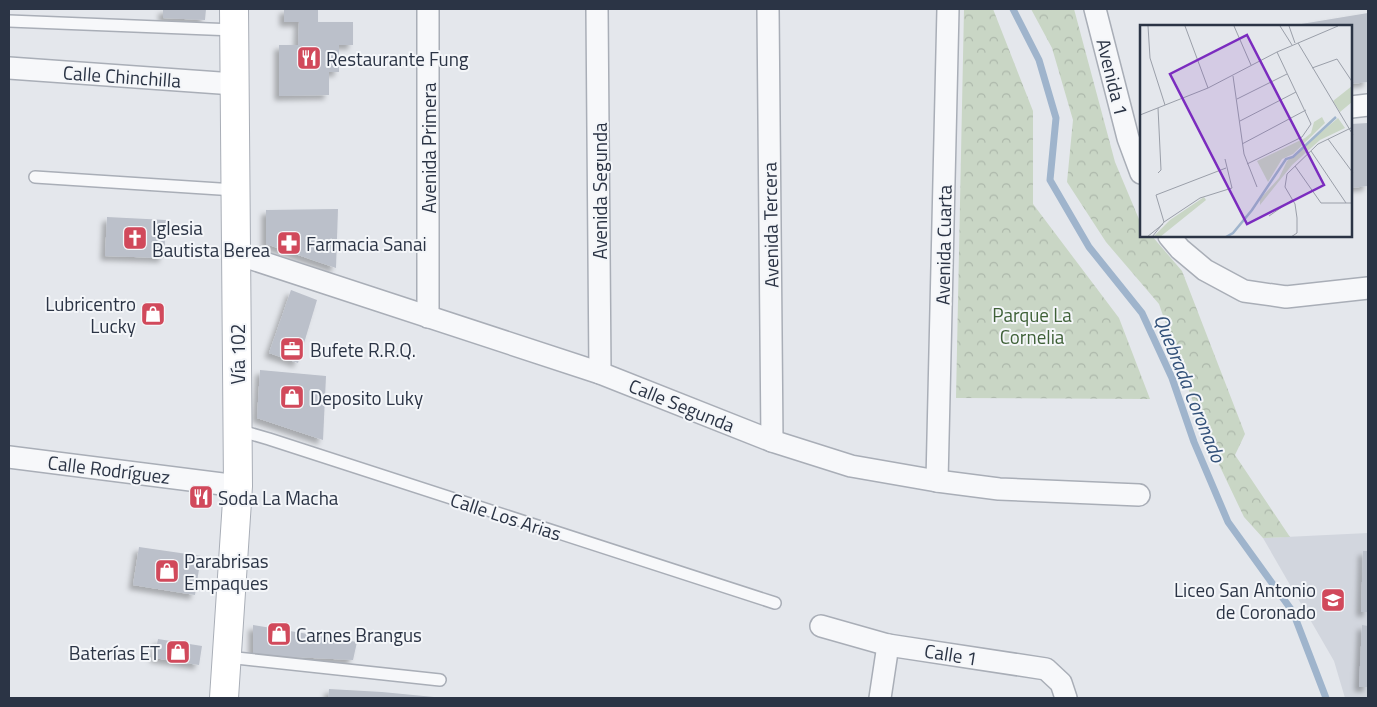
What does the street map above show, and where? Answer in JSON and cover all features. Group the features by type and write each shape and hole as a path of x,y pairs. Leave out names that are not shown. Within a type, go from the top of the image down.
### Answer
{"main road":[{"name":"Vía 102","path":"224,698 238,486 234,20"}],"street":[{"name":"Avenida Primera","path":"428,9 428,317"},
{"name":"Avenida Segunda","path":"597,9 600,372"},
{"name":"Avenida Tercera","path":"768,9 772,441"},
{"name":"Avenida Cuarta","path":"937,481 948,9"},
{"name":"Avenida 1","path":"1095,9 1134,137 1140,168"},
{"name":"Calle Chinchilla","path":"9,68 234,84"},
{"path":"1352,107 1368,105"},
{"path":"1171,238 1180,249 1205,270 1244,291 1286,297 1368,288"},
{"name":"Calle Segunda","path":"237,254 600,372 772,441 851,466 937,481 999,489 1139,495"},
{"name":"Calle Rodríguez","path":"9,457 238,486"},
{"name":"Calle 1","path":"821,626 888,645 1046,669 1061,683 1066,698"},
{"path":"880,698 888,645"}],"lane":[{"path":"9,21 234,20"},
{"path":"35,177 235,190"},
{"name":"Calle Los Arias","path":"238,430 775,603"},
{"path":"227,657 440,680"}],"shaded area":[{"name":"Liceo San Antonio de Coronado","path":"1368,533 1368,698 1345,698 1334,661 1263,538"}],"green space":[{"name":"Parque La Cornelia","path":"964,9 993,9 1033,111 1033,204 1119,318 1150,399 956,398"},
{"path":"1031,9 1074,9 1115,162 1140,222 1140,238 1154,238 1182,271 1245,434 1235,455 1290,537 1263,538 1244,517 1203,431 1159,304 1106,242 1067,182 1073,120 1052,48"}],"building":[{"path":"163,9 206,9 205,20 163,18"},
{"path":"284,9 318,9 318,22 353,22 353,45 339,45 339,72 329,72 329,95 279,96 279,45 298,45 299,22 284,22"},
{"path":"1368,13 1368,82 1352,84 1352,25 1295,25"},
{"path":"1368,123 1368,186 1352,188 1352,124"},
{"path":"338,209 336,268 266,244 266,210"},
{"name":"Iglesia Bautista Berea","path":"107,217 166,220 164,258 105,256"},
{"path":"291,290 317,300 298,363 269,353"},
{"name":"Deposito Luky","path":"260,370 326,376 323,440 257,418"},
{"name":"Parabrisas Empaques","path":"139,547 201,556 195,595 133,585"},
{"path":"1363,551 1368,551 1368,612 1361,612"},
{"name":"Carnes Brangus","path":"253,625 357,642 353,660 253,655"},
{"path":"1362,625 1368,626 1368,687 1359,687"},
{"name":"Baterías ET","path":"158,639 202,646 199,665 154,658"},
{"path":"329,689 382,692 434,698 328,698"}],"waterway":[{"name":"Quebrada Coronado","path":"1013,9 1039,60 1056,118 1050,180 1089,247 1142,313 1172,378 1194,442 1228,522 1293,612 1326,698"}],"place":[{"name":"Restaurante Fung","path":"309,58"},
{"name":"Iglesia Bautista Berea","path":"135,238"},
{"name":"Farmacia Sanai","path":"289,243"},
{"name":"Lubricentro Lucky","path":"153,314"},
{"name":"Bufete R.R.Q.","path":"292,349"},
{"name":"Deposito Luky","path":"292,397"},
{"name":"Soda La Macha","path":"201,497"},
{"name":"Parabrisas Empaques","path":"167,571"},
{"name":"Liceo San Antonio de Coronado","path":"1333,600"},
{"name":"Carnes Brangus","path":"279,634"},
{"name":"Baterías ET","path":"178,652"}]}
